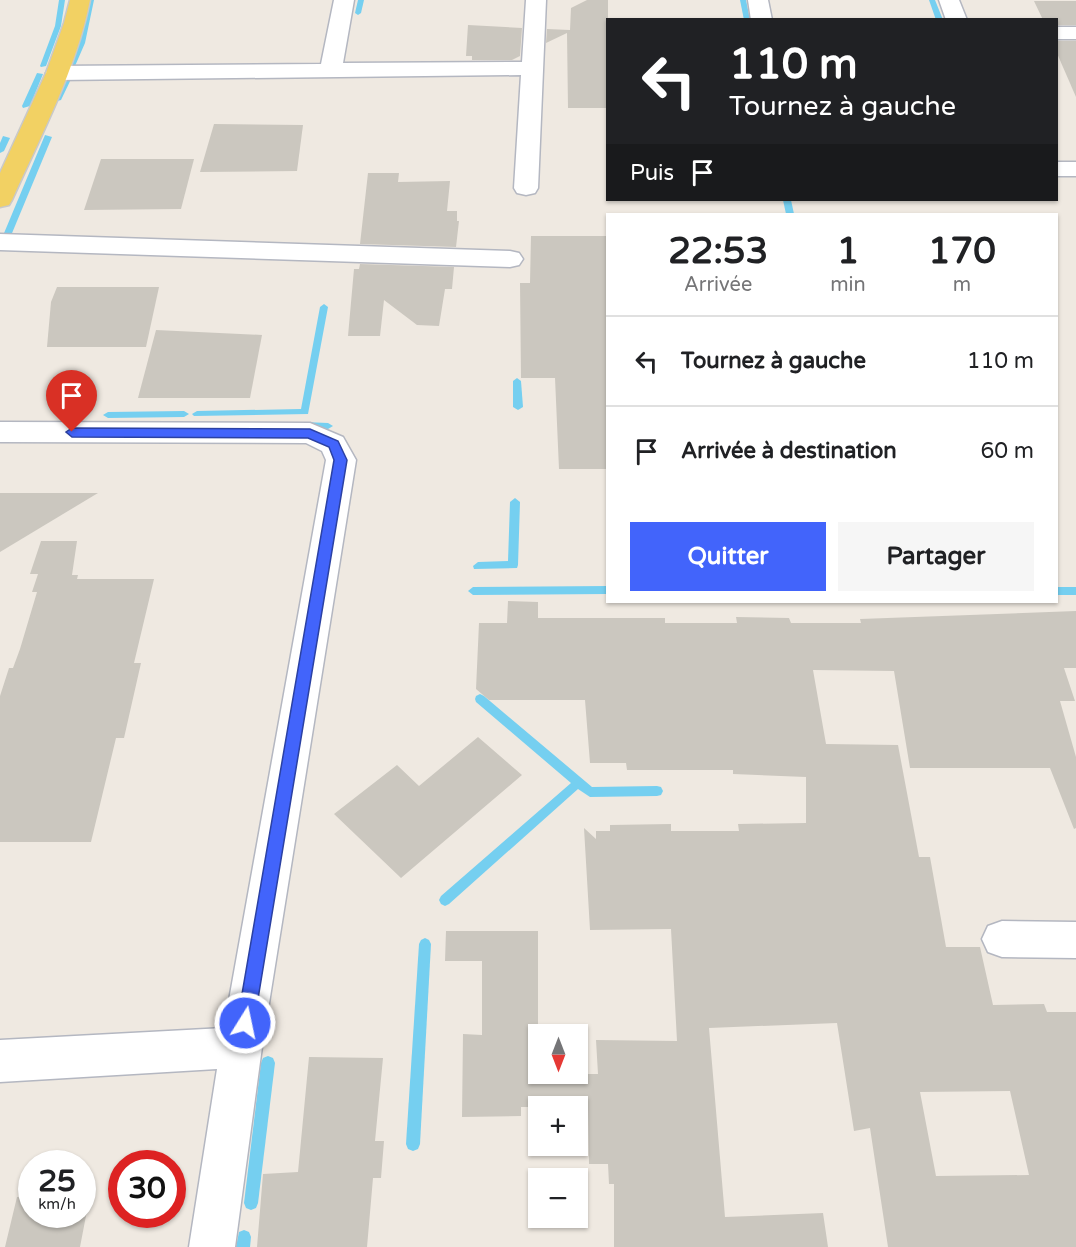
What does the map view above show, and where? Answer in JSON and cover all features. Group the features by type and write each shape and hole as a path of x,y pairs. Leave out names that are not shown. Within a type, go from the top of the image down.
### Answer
{"main road":[{"path":"0,200 57,73 75,23 80,0"}],"street":[{"path":"330,72 344,0"},
{"path":"526,188 537,0"},
{"path":"758,0 762,18"},
{"path":"949,0 956,18"},
{"path":"1058,33 1076,33"},
{"path":"57,73 534,69"},
{"path":"1058,169 1076,169"},
{"path":"0,242 510,259"},
{"path":"0,432 310,433 333,444 341,460 241,1047 212,1247"},
{"path":"1002,939 1076,940"},
{"path":"0,1061 241,1047"}],"building":[{"path":"587,0 608,0 606,108 568,108 567,33 546,43 547,29 570,30 571,8"},
{"path":"1034,1 1076,1 1076,25 1058,25 1058,18 1042,18"},
{"path":"468,25 522,28 520,56 512,60 472,60 472,56 466,56"},
{"path":"1058,41 1076,41 1076,97 1058,56"},
{"path":"214,124 303,125 297,171 200,172"},
{"path":"101,159 194,159 181,209 84,210"},
{"path":"368,173 399,173 398,182 450,181 447,211 457,211 457,221 459,221 456,247 360,244"},
{"path":"531,236 606,236 606,469 559,469 555,378 521,378 520,283 530,283"},
{"path":"360,264 454,267 452,289 445,289 439,326 417,325 384,300 380,336 348,336 354,269 359,269"},
{"path":"57,287 159,287 146,347 47,347 51,302"},
{"path":"156,330 262,335 250,398 138,398"},
{"path":"0,493 98,493 0,552"},
{"path":"41,541 77,541 72,575 78,575 77,579 154,579 134,663 141,663 124,738 116,738 91,842 0,842 0,696 9,668 13,668 20,649 37,592 32,592 38,574 30,574"},
{"path":"508,601 538,602 538,618 665,618 665,623 737,623 736,617 789,618 791,623 861,623 860,619 1076,611 1076,668 1064,668 1075,701 1060,701 1076,757 1076,828 1074,829 1050,768 910,768 894,671 813,670 826,744 898,745 919,857 930,857 946,947 980,947 993,1005 1044,1004 1047,1012 1076,1012 1076,1247 888,1247 870,1128 854,1131 837,1023 709,1028 725,1217 823,1213 828,1247 614,1247 614,1184 609,1184 608,1164 589,1164 588,1096 528,1096 528,1107 521,1107 521,1116 462,1117 463,1034 482,1035 482,961 445,961 446,931 538,931 538,1024 528,1024 528,1084 588,1084 588,1074 598,1074 596,1040 677,1041 671,929 590,930 584,828 596,839 596,831 610,831 610,825 671,824 671,831 739,831 738,824 806,823 806,777 733,774 733,770 627,770 626,763 590,763 585,700 489,700 476,689 479,623 507,623","holes":["1010,1091 1029,1175 936,1176 920,1092"]},
{"path":"478,737 522,775 401,878 334,814 397,765 419,786"},
{"path":"309,1057 383,1058 375,1141 384,1141 381,1178 373,1178 367,1247 257,1247 263,1174 298,1172"},
{"path":"17,1197 18,1228 84,1228 80,1247 5,1247"}],"waterway":[{"path":"43,66 58,26 62,0"},
{"path":"72,66 82,43 91,0"},
{"path":"358,13 361,0"},
{"path":"743,0 747,18"},
{"path":"932,0 939,18"},
{"path":"26,106 39,74"},
{"path":"57,100 69,75"},
{"path":"6,238 48,137"},
{"path":"0,151 6,138"},
{"path":"787,201 790,213"},
{"path":"197,414 305,412 324,307"},
{"path":"517,381 518,407"},
{"path":"108,415 184,414"},
{"path":"304,425 328,426"},
{"path":"478,566 513,565 515,502"},
{"path":"473,591 606,590"},
{"path":"1058,591 1076,591"},
{"path":"480,699 590,792 657,791"},
{"path":"445,900 573,787"},
{"path":"413,1144 425,944"},
{"path":"251,1203 268,1063"},
{"path":"243,1247 244,1237"}],"route":[{"path":"72,432 310,433 333,444 341,460 245,1023"}]}
